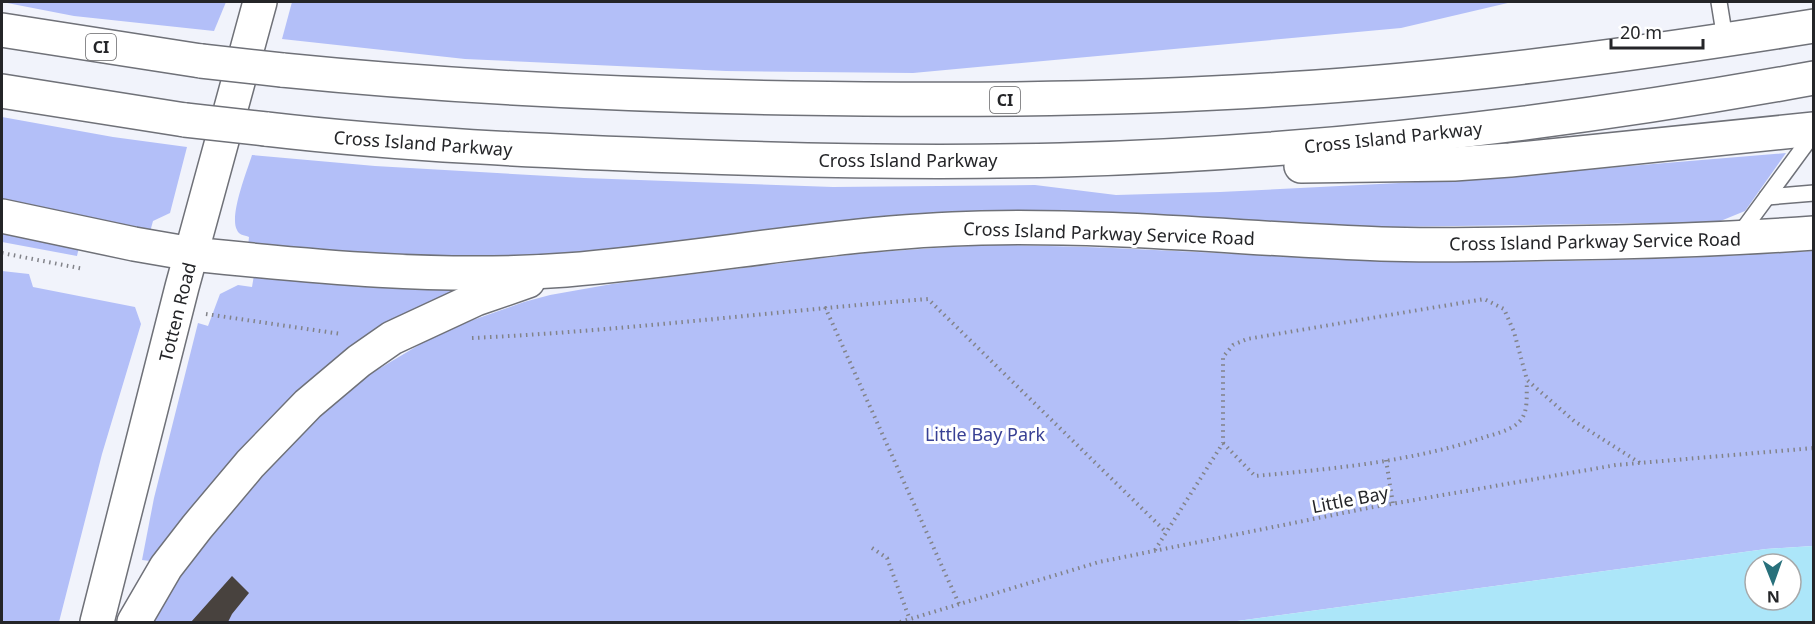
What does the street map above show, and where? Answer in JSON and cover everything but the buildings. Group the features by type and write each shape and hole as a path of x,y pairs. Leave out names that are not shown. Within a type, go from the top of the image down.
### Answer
{"main road":[{"name":"Totten Road","path":"97,622 260,2"},
{"path":"1725,39 1814,16"},
{"name":"CI","path":"2,30 201,61 453,85 595,93 848,99 1057,99 1288,89 1420,78 1562,63 1814,26"},
{"name":"Cross Island Parkway","path":"2,91 185,120 406,142 562,152 753,159 1008,161 1231,152 1399,137 1576,115 1814,78"},
{"path":"1008,161 1230,166 1454,164 1621,150 1814,129"},
{"name":"Cross Island Parkway Service Road","path":"2,216 192,254 358,270 497,272 597,267 869,236 976,228 1094,229 1380,244 1642,242 1814,233"},
{"path":"134,622 166,567 250,464 308,404 359,361 392,338 476,299 520,283 597,267"}],"lane":[{"path":"1719,2 1725,39"},
{"path":"1737,237 1814,134"},
{"path":"1767,197 1814,193"}],"path":[{"path":"460,338 560,334 928,299 1166,532"},
{"path":"1154,551 1222,443 1223,357 1233,345 1248,339 1484,299 1504,309 1514,332 1527,380 1526,410 1520,421 1505,430 1439,451 1354,466 1255,476 1222,443"},
{"path":"825,307 959,604"},
{"path":"200,313 348,335"},
{"path":"1527,380 1574,421 1640,463"},
{"name":"Little Bay","path":"900,622 1099,562 1393,504 1616,465 1814,448"},
{"path":"1386,460 1393,504"},
{"path":"872,548 887,558 910,620"}],"green space":[{"path":"2,2 226,2 214,31 74,16"},
{"path":"292,2 1512,2 1401,28 913,73 726,71 465,59 282,39"},
{"path":"2,117 113,137 187,147 170,213 153,221 150,232 2,200"},
{"path":"1786,153 1745,211 1718,222 1387,227 1146,217 489,261 248,247 249,237 239,233 235,223 240,193 252,155 375,166 584,178 833,187 1035,185 1116,195 1459,180"},
{"path":"2,228 79,247 77,256 2,242"},
{"name":"Little Bay Park","path":"995,245 1099,248 1461,262 1612,260 1813,251 1813,546 1766,549 1230,622 153,622 188,562 274,454 345,389 453,327 524,302 612,284 865,253"},
{"path":"2,271 29,274 33,287 135,307 141,324 102,454 59,622 2,622"},
{"path":"254,275 468,289 353,347 260,428 182,518 150,561 142,560 154,498 198,323 208,326 220,294 238,285 252,287"}],"shaded area":[{"path":"1813,546 1813,622 1230,622 1743,552 1743,612 1803,612 1803,552 1744,552"}]}
